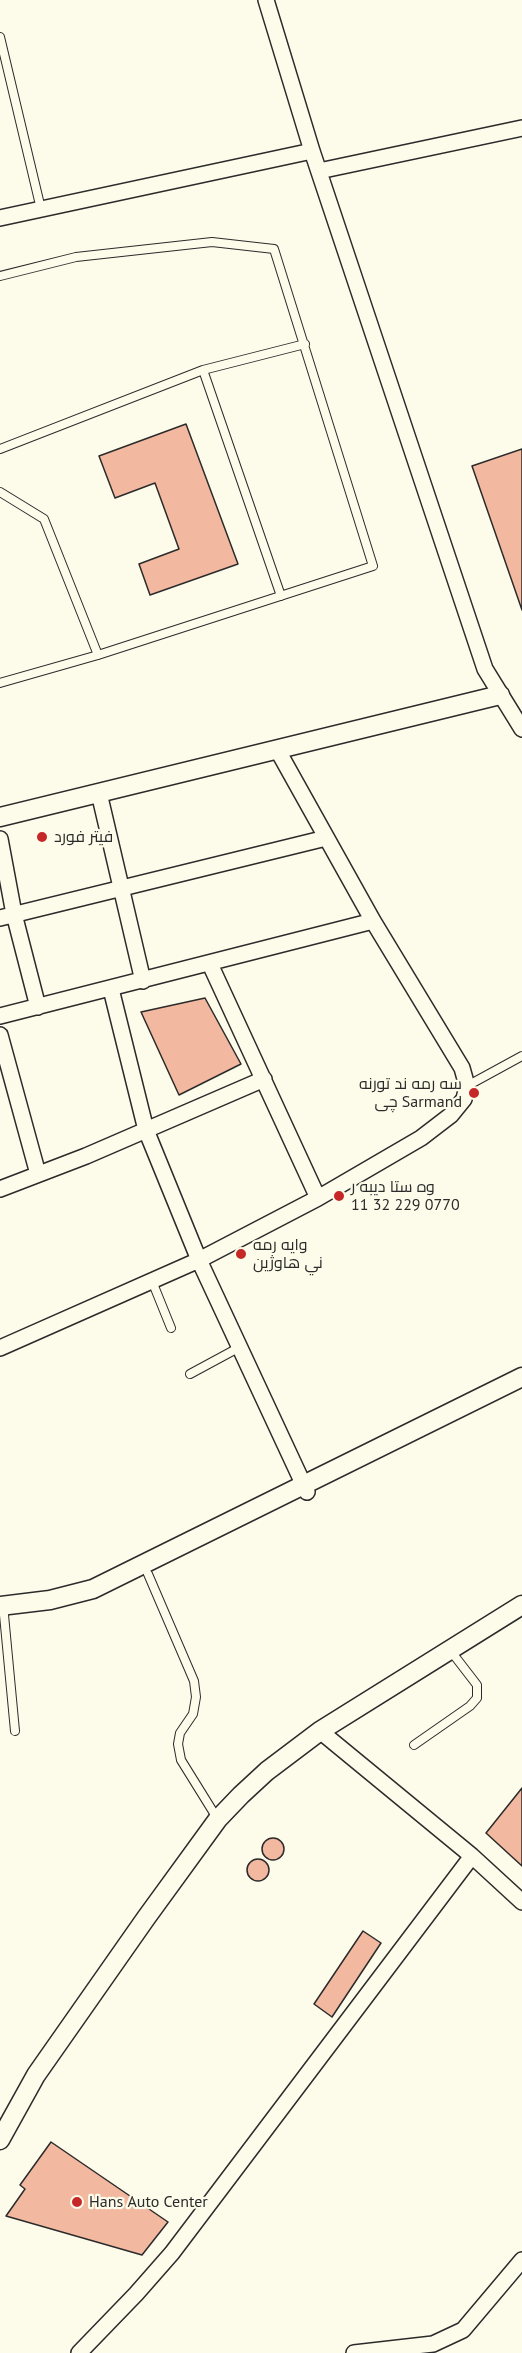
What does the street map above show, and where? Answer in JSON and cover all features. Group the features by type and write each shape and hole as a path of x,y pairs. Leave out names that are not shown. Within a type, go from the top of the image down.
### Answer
{"street":[{"path":"266,0 312,151 481,657 522,729"},
{"path":"319,171 522,128"},
{"path":"0,218 312,151"},
{"path":"0,817 500,694"},
{"path":"0,1348 199,1260 318,1198 377,1166 436,1127 458,1109 464,1100 467,1086 462,1068 373,921 277,749"},
{"path":"99,793 143,981"},
{"path":"7,916 326,838"},
{"path":"0,839 7,916 38,1007"},
{"path":"0,1016 373,921"},
{"path":"210,964 318,1198"},
{"path":"111,988 146,1130 199,1260 305,1488"},
{"path":"0,1035 38,1174"},
{"path":"0,1189 264,1079"},
{"path":"1,1612 72,1596 153,1567 522,1377"},
{"path":"305,1488 522,1390"},
{"path":"0,2140 36,2075 218,1819 267,1771 320,1731 522,1605"},
{"path":"320,1731 472,1856 522,1902"},
{"path":"79,2353 136,2295 171,2253 472,1856"},
{"path":"354,2353 433,2344 463,2330 522,2260"}],"lane":[{"path":"0,37 40,209"},
{"path":"0,276 76,257 212,242 274,249 373,566 98,655 0,683"},
{"path":"0,449 203,369 305,344"},
{"path":"203,369 281,596"},
{"path":"0,492 44,519 98,655"},
{"path":"467,1086 522,1056"},
{"path":"152,1281 171,1328"},
{"path":"190,1374 240,1347"},
{"path":"153,1567 194,1681 193,1714 180,1733 178,1744 181,1760 218,1819"},
{"path":"1,1612 15,1731"},
{"path":"414,1745 470,1706 477,1698 477,1685 450,1650"}],"building":[{"path":"186,424 238,564 150,595 139,564 179,549 155,483 115,498 99,456"},
{"path":"522,449 522,610 472,466"},
{"path":"205,998 241,1064 179,1095 141,1012"},
{"path":"522,1788 522,1866 486,1833"},
{"path":"273,1838 283,1845 284,1849 277,1859 273,1860 263,1853 262,1849 269,1839"},
{"path":"258,1859 268,1866 269,1870 262,1880 258,1881 248,1874 247,1870 254,1860"},
{"path":"363,1931 381,1943 332,2017 314,2004"},
{"name":"Hans Auto Center","path":"51,2142 168,2222 142,2255 6,2216 25,2189 20,2185"}],"place":[{"name":"فيتر فورد","path":"42,837"},
{"name":"سه رمه ند تورنه چی Sarmand","path":"474,1093"},
{"name":"وه ستا دیبه ر 11 32 229 0770","path":"339,1196"},
{"name":"وايه رمه ني هاوژين","path":"241,1254"},
{"name":"Hans Auto Center","path":"77,2202"}]}
